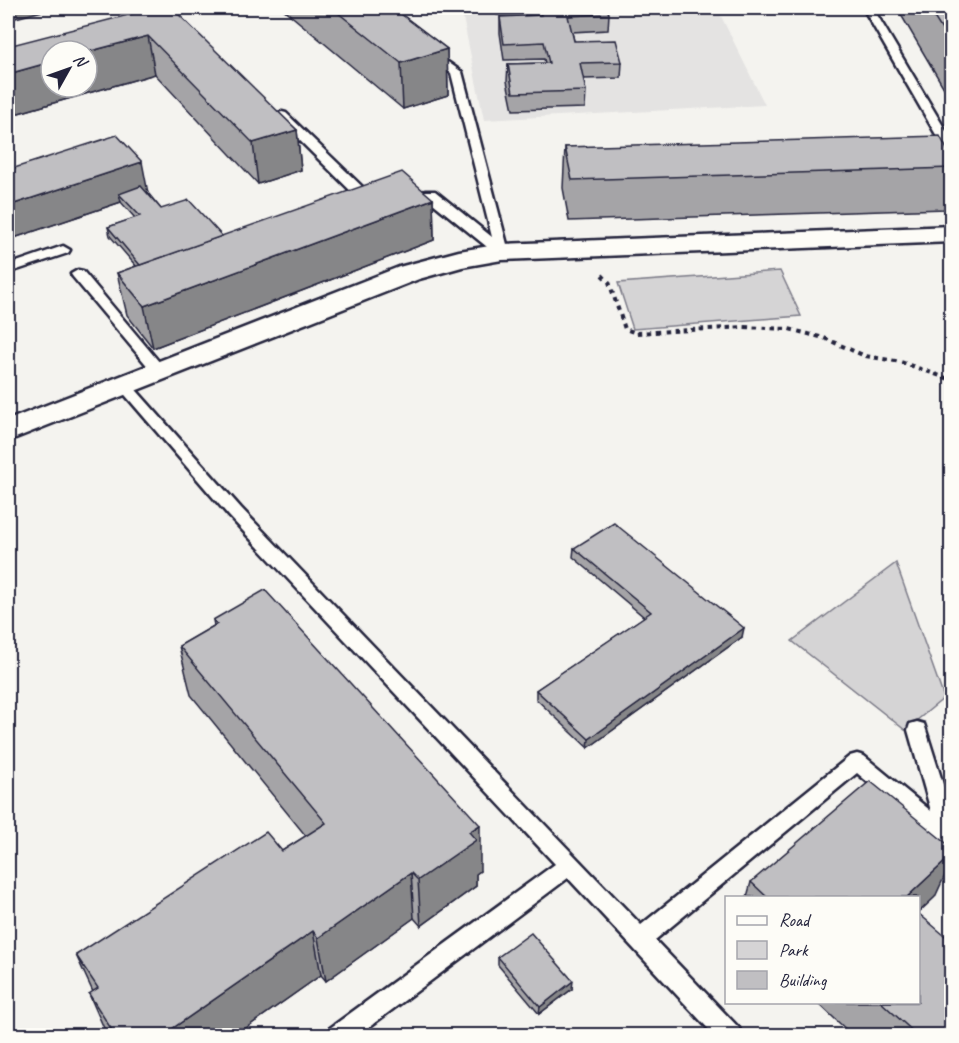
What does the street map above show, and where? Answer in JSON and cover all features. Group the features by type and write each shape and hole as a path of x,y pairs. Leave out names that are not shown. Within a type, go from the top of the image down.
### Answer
{"street":[{"path":"8,431 409,273 459,259 502,252 951,234"}],"lane":[{"path":"868,8 947,151"},
{"path":"418,44 456,72 502,252"},
{"path":"272,105 380,212 369,215"},
{"path":"390,208 430,194 502,252"},
{"path":"8,269 63,250"},
{"path":"78,274 160,372"},
{"path":"125,386 235,512 731,1035"},
{"path":"917,730 950,841"},
{"path":"640,939 856,762 950,841"},
{"path":"338,1035 569,865"}],"path":[{"path":"577,249 609,282 625,328 636,333 744,327 789,329 824,338 865,356 901,362 940,374 951,380"}],"shaded area":[{"path":"461,8 717,8 765,105 484,120"}],"green space":[{"path":"780,271 801,316 633,329 618,283"},
{"path":"896,563 944,698 905,730 792,641"}],"building":[{"path":"155,8 172,8 297,130 253,143 148,36 99,49 99,39 39,39 39,65 8,74 8,46"},
{"path":"332,8 393,8 447,49 401,63"},
{"path":"540,8 607,8 609,14 568,16 574,41 616,40 622,62 580,63 586,91 513,93 508,64 549,63 544,42 504,44 500,17 541,15"},
{"path":"928,8 951,8 951,44"},
{"path":"117,135 142,162 8,206 8,170"},
{"path":"940,136 951,157 951,168 572,180 565,147"},
{"path":"402,172 433,199 144,306 117,273"},
{"path":"141,186 161,209 189,200 222,236 140,265 108,227 140,216 119,194"},
{"path":"614,523 744,628 589,739 536,690 651,612 574,548"},
{"path":"265,590 480,825 469,832 476,840 418,880 411,873 318,938 313,931 163,1035 115,1035 89,994 98,988 76,955 266,832 282,851 326,823 179,646 217,624 213,620"},
{"path":"870,781 951,847 951,856 908,896 766,896 751,882"},
{"path":"920,915 951,941 951,1035 917,1035 883,1004 920,1004"},
{"path":"531,933 573,981 540,1007 498,957"}]}
